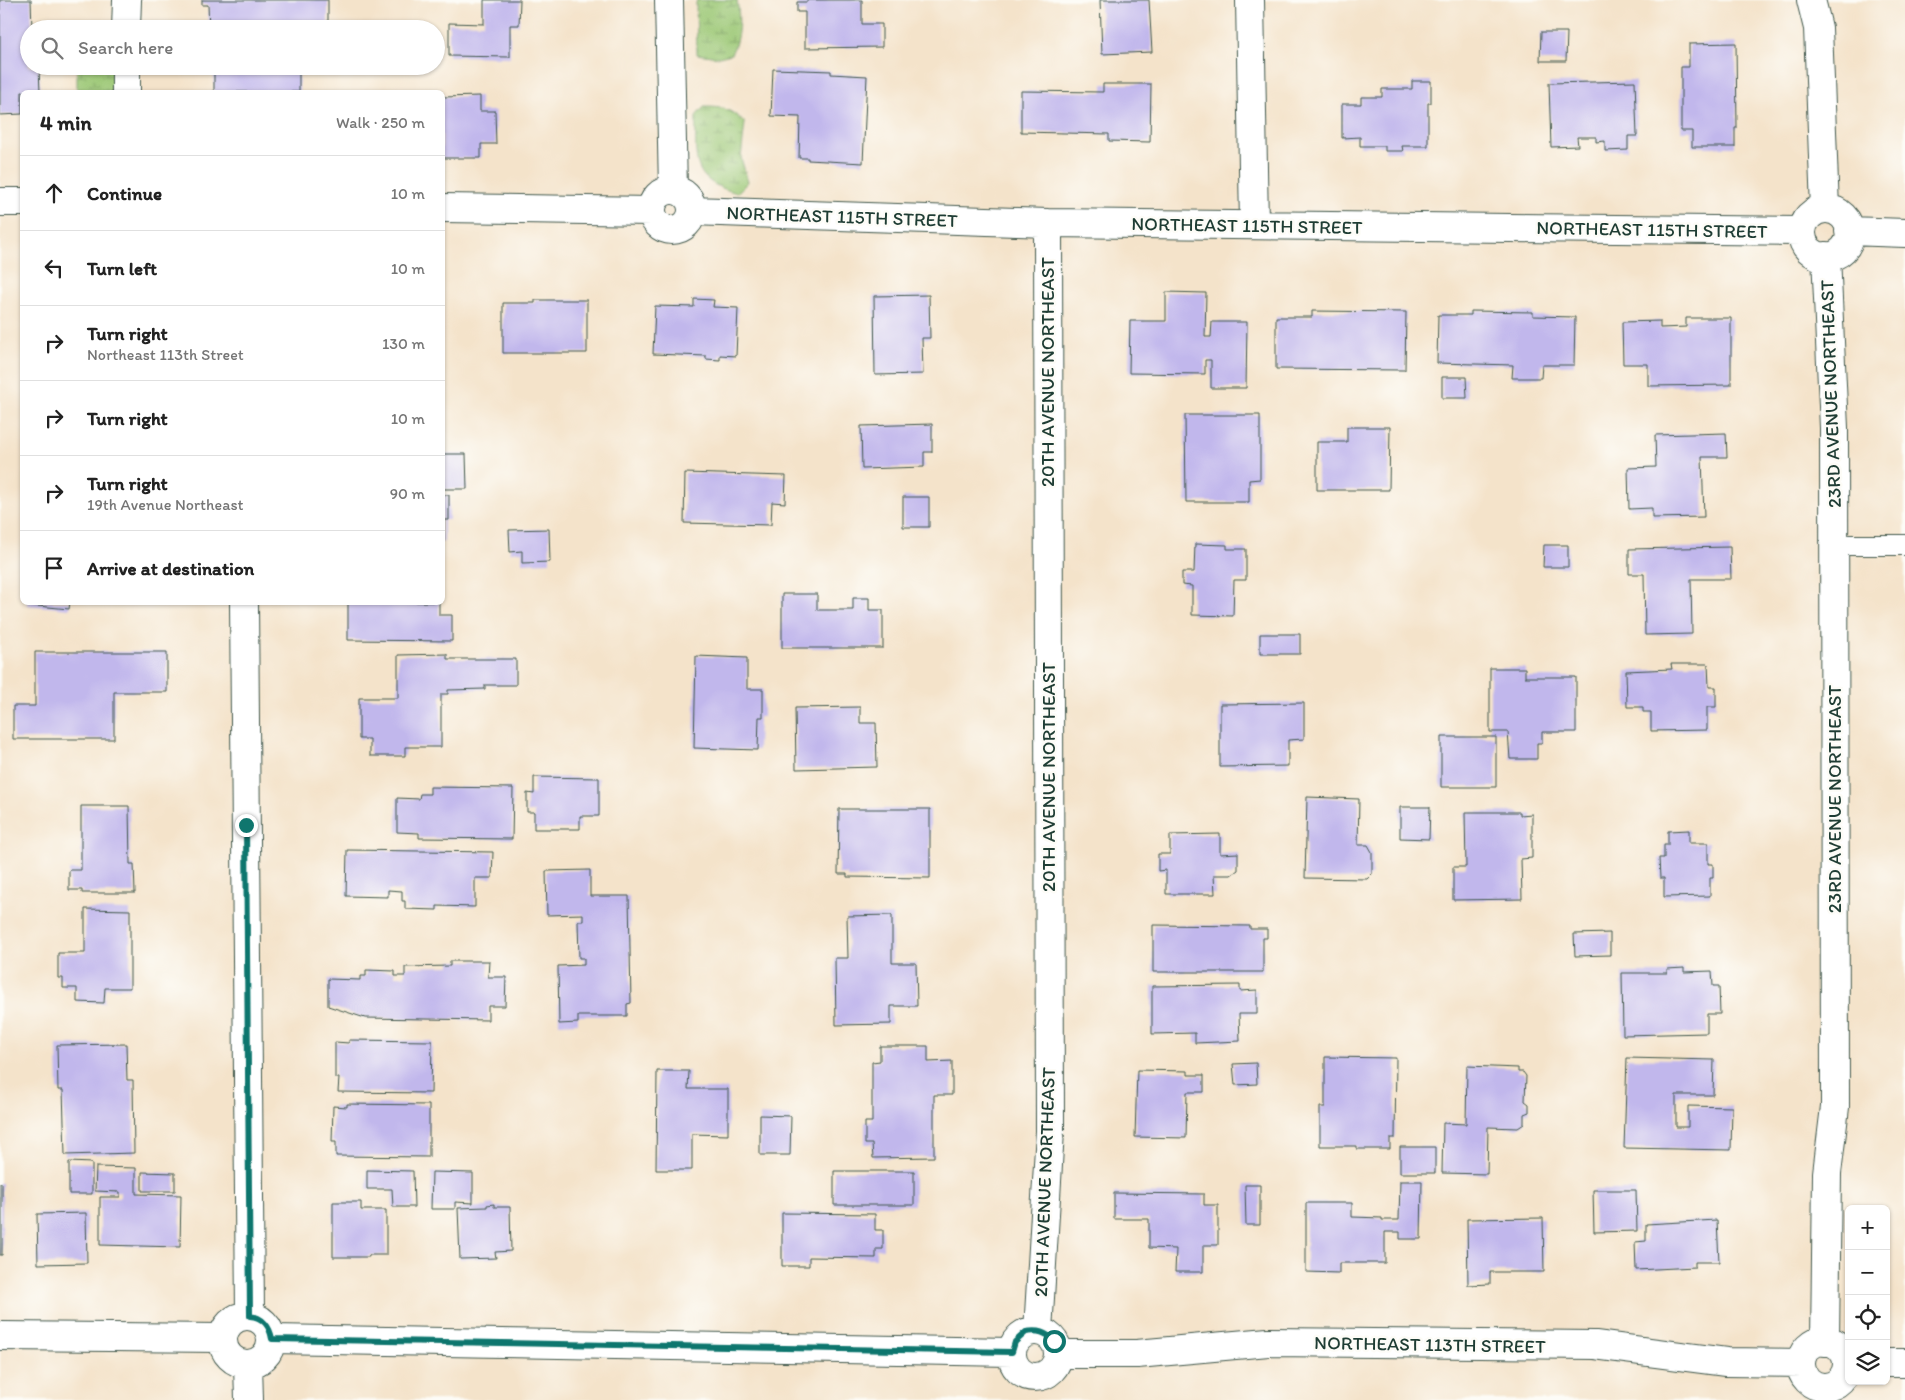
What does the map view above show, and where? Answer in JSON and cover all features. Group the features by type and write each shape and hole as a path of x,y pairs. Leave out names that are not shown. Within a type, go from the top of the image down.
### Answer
{"street":[{"path":"126,0 126,20"},
{"path":"670,0 673,190"},
{"path":"1250,0 1254,225"},
{"path":"1811,0 1818,28 1825,209"},
{"path":"126,75 126,90"},
{"path":"673,190 683,193 688,198 692,211 686,223 675,230 663,228 658,224 654,219 652,211 654,201 663,191 673,190"},
{"path":"0,202 20,202"},
{"path":"445,208 652,211"},
{"path":"1825,209 1833,209 1841,214 1846,220 1849,231 1847,244 1836,254 1826,256 1814,253 1808,248 1803,242 1802,231 1805,221 1810,214 1817,210 1825,209"},
{"name":"NORTHEAST 115TH STREET","path":"692,211 1048,223 1802,231"},
{"name":"20TH AVENUE NORTHEAST","path":"1038,1331 1050,1131 1048,223"},
{"path":"1849,231 1905,232"},
{"name":"23RD AVENUE NORTHEAST","path":"1825,1342 1827,1173 1835,1106 1834,428 1826,256"},
{"path":"244,605 250,1316"},
{"path":"250,1316 262,1320 268,1326 272,1339 270,1349 265,1356 259,1361 248,1364 236,1361 230,1356 225,1350 224,1338 226,1327 232,1321 239,1317 250,1316"},
{"path":"1038,1331 1049,1336 1054,1341 1058,1354 1056,1364 1051,1370 1038,1377 1035,1388 1014,1363 1012,1352 1015,1342 1020,1336 1026,1332 1038,1331"},
{"path":"0,1336 224,1338"},
{"path":"272,1339 1012,1352"},
{"name":"NORTHEAST 113TH STREET","path":"1058,1354 1137,1354 1268,1342 1585,1345 1726,1362 1801,1363"},
{"path":"1845,1356 1842,1350 1825,1342 1814,1344 1807,1349 1803,1354 1801,1363 1803,1376 1808,1381 1821,1387 1824,1393 1841,1380 1845,1373"},
{"path":"1890,1363 1905,1363"},
{"path":"248,1364 249,1400"}],"lane":[{"path":"1834,545 1905,545"}],"green space":[{"path":"697,0 737,0 739,28 731,54 719,57 697,54"},
{"path":"77,75 114,75 113,90 77,90"},
{"path":"704,107 727,110 745,123 741,158 748,182 737,193 710,182 699,166 696,156 696,116"}],"building":[{"path":"0,0 31,0 32,20 20,20 20,75 39,75 40,90 20,90 20,114 0,115"},
{"path":"202,0 328,0 328,20 209,20 208,5 202,5"},
{"path":"484,0 520,0 519,25 510,25 510,57 449,56 449,23 484,24"},
{"path":"807,0 862,0 862,24 882,24 882,47 805,48 805,12 797,12 797,2 807,2"},
{"path":"1100,0 1149,0 1152,52 1102,54"},
{"path":"1541,32 1567,32 1566,61 1540,61"},
{"path":"1736,43 1737,128 1735,128 1735,147 1692,147 1692,131 1681,131 1681,67 1689,67 1689,44"},
{"path":"773,69 831,71 831,74 867,76 863,163 799,158 800,117 771,116"},
{"path":"214,75 299,75 299,90 214,90"},
{"path":"1412,81 1431,81 1431,103 1428,103 1428,146 1402,146 1403,151 1385,151 1385,146 1360,146 1360,137 1342,138 1342,104 1361,104 1361,97 1382,97 1382,89 1412,89"},
{"path":"1635,81 1637,136 1628,136 1628,150 1605,151 1605,141 1596,142 1596,137 1577,137 1578,146 1551,147 1549,83"},
{"path":"1103,84 1151,84 1150,142 1109,141 1109,134 1021,132 1021,91 1103,92"},
{"path":"480,96 480,111 495,111 496,144 481,144 481,158 445,158 445,97"},
{"path":"1166,292 1206,293 1205,337 1211,337 1212,322 1247,322 1246,388 1211,388 1211,360 1205,360 1205,374 1129,373 1130,321 1166,321"},
{"path":"929,295 930,338 922,338 923,374 875,375 874,296"},
{"path":"694,299 714,300 713,307 738,308 736,356 720,355 720,360 706,359 706,356 653,354 655,306 694,307"},
{"path":"535,300 587,300 587,353 503,353 503,303 535,303"},
{"path":"1312,311 1406,312 1405,370 1276,369 1276,317 1312,317"},
{"path":"1471,311 1533,312 1533,316 1575,317 1574,365 1542,365 1541,378 1512,378 1513,365 1437,363 1438,315 1471,315"},
{"path":"1686,318 1731,318 1731,385 1648,386 1648,364 1623,364 1622,322 1660,321 1660,328 1686,327"},
{"path":"1442,377 1466,377 1467,398 1442,398"},
{"path":"1185,415 1260,415 1260,479 1249,480 1249,502 1186,502"},
{"path":"932,424 932,452 924,452 924,467 862,469 861,426"},
{"path":"1347,427 1390,427 1389,490 1317,490 1317,442 1347,442"},
{"path":"1726,433 1727,457 1702,457 1704,517 1652,518 1652,508 1629,509 1628,468 1656,467 1655,435"},
{"path":"445,454 466,454 467,489 445,489"},
{"path":"685,473 786,476 785,503 772,502 771,525 684,523"},
{"path":"445,495 449,495 449,520 445,520"},
{"path":"903,497 929,497 929,527 903,527"},
{"path":"549,529 550,562 522,563 522,551 510,552 509,530"},
{"path":"1195,544 1227,545 1227,549 1246,549 1246,580 1234,580 1233,616 1192,615 1192,586 1182,585 1182,572 1194,572"},
{"path":"1544,545 1568,545 1568,567 1543,567"},
{"path":"1730,547 1731,579 1691,579 1692,634 1645,635 1644,574 1629,574 1629,549"},
{"path":"782,594 817,594 817,610 853,610 853,598 869,598 869,610 883,610 883,648 782,648"},
{"path":"27,605 70,605 69,609"},
{"path":"348,605 439,605 439,615 452,615 452,641 348,640"},
{"path":"1260,634 1300,634 1300,654 1260,654"},
{"path":"35,652 167,652 167,692 114,692 114,739 13,739 13,706 35,706"},
{"path":"447,654 447,659 516,659 516,685 485,685 485,689 448,690 448,694 441,694 441,747 405,747 405,756 370,756 370,739 359,739 359,698 398,698 398,655"},
{"path":"696,656 747,658 747,689 763,689 763,717 759,717 758,750 694,748"},
{"path":"1671,664 1708,664 1709,687 1716,687 1716,707 1707,707 1707,730 1651,731 1651,712 1643,712 1643,707 1627,707 1626,671 1672,669"},
{"path":"1490,668 1525,668 1525,677 1576,677 1576,732 1542,732 1542,743 1537,743 1537,759 1510,759 1508,732 1490,732"},
{"path":"1304,703 1304,739 1288,740 1288,766 1220,767 1220,704"},
{"path":"860,707 860,723 876,723 877,767 796,769 795,708"},
{"path":"1441,737 1496,737 1496,787 1441,787"},
{"path":"534,777 599,778 599,816 580,816 580,829 534,829 534,812 527,812 527,793 534,794"},
{"path":"430,787 513,788 512,839 419,838 419,833 397,832 397,798 419,799 420,794 430,794"},
{"path":"1307,797 1359,799 1358,845 1368,845 1372,852 1372,874 1367,879 1305,878"},
{"path":"81,806 129,806 130,864 134,864 135,893 82,893 82,890 69,890 69,870 81,870"},
{"path":"1400,807 1430,807 1429,839 1400,838"},
{"path":"839,809 930,809 930,878 847,877 847,874 838,874"},
{"path":"1465,812 1520,812 1520,815 1532,814 1532,858 1521,859 1522,899 1453,900 1453,867 1466,867"},
{"path":"1689,830 1689,843 1708,843 1708,864 1713,864 1713,878 1710,878 1710,896 1664,897 1664,878 1660,878 1659,858 1664,858 1664,845 1668,845 1668,831"},
{"path":"1220,834 1220,854 1238,853 1238,870 1231,875 1214,875 1215,894 1166,894 1166,870 1158,871 1158,854 1170,854 1170,835"},
{"path":"347,850 493,852 492,878 475,878 475,907 437,906 437,910 405,909 405,901 402,901 402,891 388,890 388,897 346,896"},
{"path":"590,870 590,896 629,896 631,1003 627,1004 627,1016 578,1016 578,1023 559,1024 558,966 584,965 584,958 579,958 578,921 583,921 583,914 547,915 546,871"},
{"path":"85,909 130,910 130,988 105,988 104,1003 77,1002 77,988 63,988 63,978 58,978 58,953 85,953"},
{"path":"892,915 892,963 916,963 917,1006 891,1006 891,1024 836,1025 835,958 848,958 847,916"},
{"path":"1153,925 1250,926 1250,929 1267,929 1267,938 1263,938 1263,972 1153,972"},
{"path":"1610,933 1610,955 1575,956 1574,934"},
{"path":"450,961 489,961 488,977 506,977 505,1006 488,1006 488,1020 365,1018 328,1006 328,979 360,980 360,976 366,976 366,970 395,971 395,976 405,976 405,967 450,966"},
{"path":"1684,968 1684,972 1712,971 1713,986 1719,986 1720,1014 1707,1014 1707,1033 1623,1035 1622,973 1667,973 1667,969"},
{"path":"1240,985 1240,991 1257,990 1257,1014 1239,1014 1240,1041 1195,1043 1195,1033 1152,1034 1152,986"},
{"path":"349,1040 432,1041 431,1093 338,1092 339,1078 335,1078 335,1042 349,1043"},
{"path":"126,1044 127,1080 133,1080 134,1153 65,1155 63,1090 58,1090 57,1045"},
{"path":"880,1046 928,1046 928,1062 952,1061 952,1095 934,1095 934,1157 873,1158 872,1144 865,1144 865,1122 872,1122 872,1062 880,1061"},
{"path":"1325,1057 1396,1058 1395,1138 1390,1138 1390,1149 1357,1149 1357,1146 1320,1146 1320,1107 1325,1107"},
{"path":"1627,1058 1714,1060 1713,1095 1676,1095 1676,1127 1688,1127 1688,1106 1732,1107 1731,1150 1624,1148"},
{"path":"1256,1063 1257,1084 1235,1085 1233,1064"},
{"path":"1467,1066 1518,1068 1518,1072 1523,1072 1526,1076 1525,1101 1529,1104 1529,1112 1524,1114 1524,1124 1518,1128 1488,1127 1487,1174 1442,1173 1443,1123 1466,1124"},
{"path":"1137,1070 1188,1071 1188,1075 1204,1075 1204,1092 1187,1092 1186,1138 1135,1137"},
{"path":"657,1071 689,1071 688,1089 728,1089 728,1135 692,1134 692,1170 656,1170"},
{"path":"347,1104 429,1105 429,1157 336,1156 336,1142 332,1142 333,1106 347,1107"},
{"path":"760,1115 791,1116 790,1155 760,1155"},
{"path":"1400,1147 1435,1147 1435,1173 1400,1173"},
{"path":"69,1162 92,1163 92,1194 69,1194"},
{"path":"96,1167 136,1168 136,1194 181,1195 180,1247 100,1245 100,1197 120,1197 120,1192 95,1191"},
{"path":"367,1170 413,1171 414,1207 393,1207 392,1189 367,1189"},
{"path":"834,1171 914,1171 914,1205 834,1205"},
{"path":"142,1172 175,1173 175,1191 142,1191"},
{"path":"432,1172 473,1173 473,1203 455,1202 455,1209 431,1209"},
{"path":"1400,1181 1422,1181 1421,1239 1400,1239 1400,1232 1385,1232 1385,1263 1339,1263 1339,1273 1306,1272 1306,1203 1352,1203 1352,1217 1399,1220"},
{"path":"0,1183 2,1183 2,1255 0,1255"},
{"path":"1245,1185 1260,1185 1260,1225 1246,1225"},
{"path":"1593,1190 1636,1190 1637,1231 1594,1232"},
{"path":"1114,1193 1204,1194 1204,1205 1218,1205 1218,1245 1203,1245 1203,1272 1175,1272 1176,1249 1149,1248 1149,1219 1114,1219"},
{"path":"333,1202 361,1202 361,1210 386,1210 386,1255 333,1257"},
{"path":"494,1204 494,1207 510,1207 511,1251 495,1252 496,1258 460,1259 458,1208 487,1207 487,1205"},
{"path":"86,1213 87,1263 38,1264 37,1214"},
{"path":"782,1213 875,1214 875,1230 883,1230 883,1249 876,1249 876,1258 809,1257 809,1266 782,1266"},
{"path":"1543,1218 1544,1272 1490,1272 1490,1284 1468,1285 1467,1219"},
{"path":"1717,1220 1719,1262 1695,1262 1695,1267 1636,1270 1635,1242 1646,1241 1646,1224"}],"route":[{"path":"246,825 250,1316 255,1316 268,1326 272,1339 1012,1352 1015,1342 1026,1332 1035,1330 1042,1332 1054,1341"}]}
